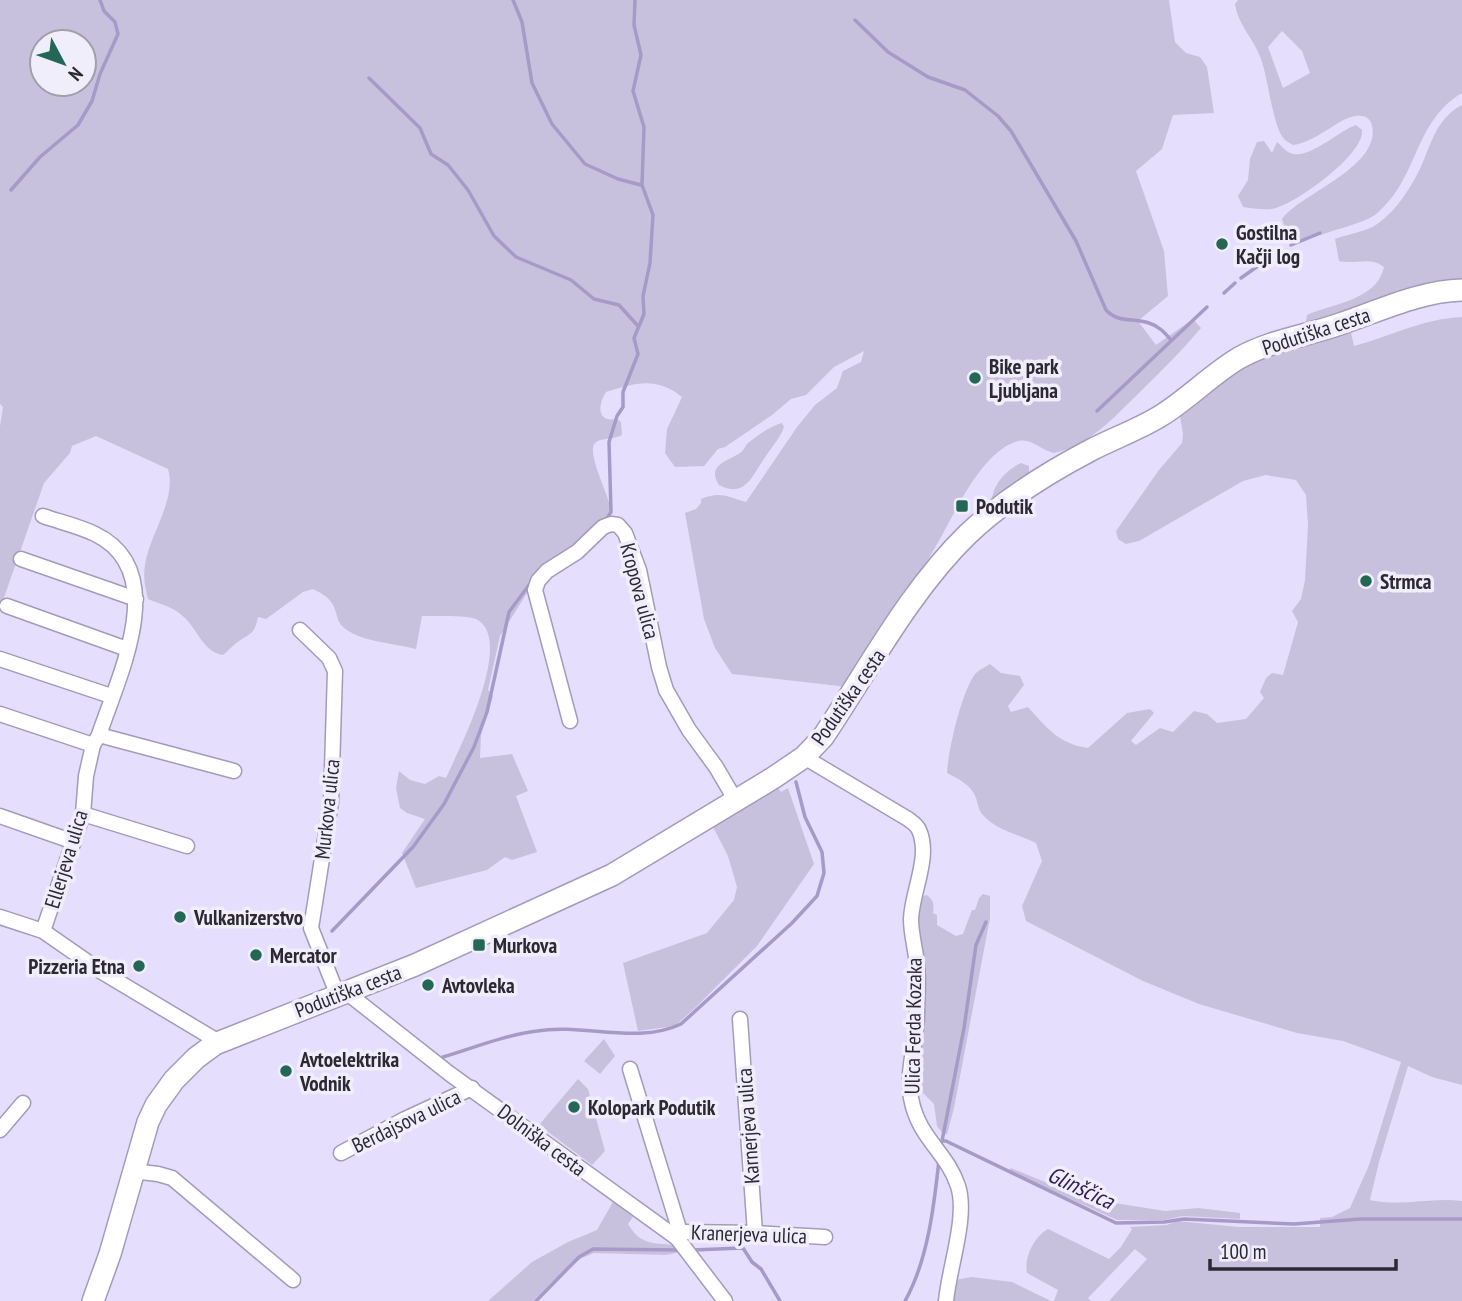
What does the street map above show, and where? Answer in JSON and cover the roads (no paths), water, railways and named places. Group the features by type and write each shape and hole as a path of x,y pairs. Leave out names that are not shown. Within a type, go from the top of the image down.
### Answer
{"street":[{"name":"Podutiška cesta","path":"93,1301 110,1254 144,1132 161,1097 184,1069 205,1051 219,1042 415,965 612,875 736,801 804,757 823,737 932,575 967,535 1027,487 1089,450 1161,416 1240,358 1272,342 1339,325 1392,305 1446,290 1462,290"},
{"name":"Ellerjeva ulica","path":"43,516 95,534 111,544 130,570 135,599 135,623 86,776 83,814 43,931"},
{"name":"Kropova ulica","path":"570,721 534,590 547,571 577,552 603,527 618,525 625,533 639,570 666,690 736,801"},
{"path":"21,559 135,599"},
{"path":"7,606 127,649"},
{"name":"Murkova ulica","path":"300,630 329,658 335,671 331,802 311,928 342,994"},
{"path":"0,659 111,696"},
{"path":"0,714 96,740 234,771"},
{"name":"Ulica Ferda Kozaka","path":"804,757 919,828 921,861 911,917 918,968 917,1018 910,1094 921,1129 946,1162 958,1187 961,1220 950,1265 946,1301"},
{"path":"83,814 187,846"},
{"path":"0,816 74,842"},
{"path":"0,917 43,931 102,972 219,1042"},
{"name":"Dolniška cesta","path":"342,994 684,1242 725,1301"},
{"name":"Karnerjeva ulica","path":"740,1019 755,1233"},
{"path":"629,1069 684,1242"},
{"name":"Berdajsova ulica","path":"341,1153 472,1088"},
{"path":"0,1130 23,1103"},
{"path":"132,1171 172,1178 293,1280"},
{"name":"Kranerjeva ulica","path":"684,1242 755,1233 825,1237"}],"waterway":[{"path":"11,190 40,157 78,125 92,101 100,74 118,34 115,22 104,11 100,0"},
{"path":"513,0 522,22 532,83 552,124 585,164 618,179 641,185"},
{"path":"605,521 611,512 609,442 617,416 623,407 623,392 638,354 634,338 644,314 643,296 650,263 653,215 642,185 644,127 633,91 641,55 634,25 635,0"},
{"path":"855,20 888,52 928,77 965,90 998,116 1011,131 1076,241 1106,310 1121,319 1153,324 1171,340"},
{"path":"369,78 420,128 431,154 448,165 468,190 494,236 516,257 571,280 594,299 619,305 638,326"},
{"path":"1291,245 1320,233"},
{"path":"1241,278 1278,252"},
{"path":"1224,293 1235,283"},
{"path":"1097,411 1207,307"},
{"path":"332,931 413,847 444,804 474,747 487,712 509,612 532,581"},
{"path":"443,1057 537,1031 573,1029 646,1033 681,1024 792,923 817,896 824,873 822,852 805,817 796,782"},
{"path":"942,1141 964,1028 976,945 986,922"},
{"name":"Glinščica","path":"940,1145 942,1141 946,1141 1116,1223 1184,1219 1294,1224 1361,1219 1462,1219"},
{"name":"Glinščica","path":"905,1301 925,1250 939,1160"},
{"name":"Glinščica","path":"692,1250 743,1248 752,1262 761,1269 780,1301"},
{"name":"Glinščica","path":"536,1301 579,1257 593,1249 681,1250"}],"place":[{"name":"Gostilna Kačji log","path":"1222,244"},
{"name":"Bike park Ljubljana","path":"975,378"},
{"name":"Podutik","path":"962,506"},
{"name":"Strmca","path":"1366,581"},
{"name":"Vulkanizerstvo","path":"180,917"},
{"name":"Murkova","path":"479,945"},
{"name":"Mercator","path":"256,955"},
{"name":"Pizzeria Etna","path":"139,966"},
{"name":"Avtovleka","path":"428,985"},
{"name":"Avtoelektrika Vodnik","path":"286,1071"},
{"name":"Kolopark Podutik","path":"574,1107"}]}
